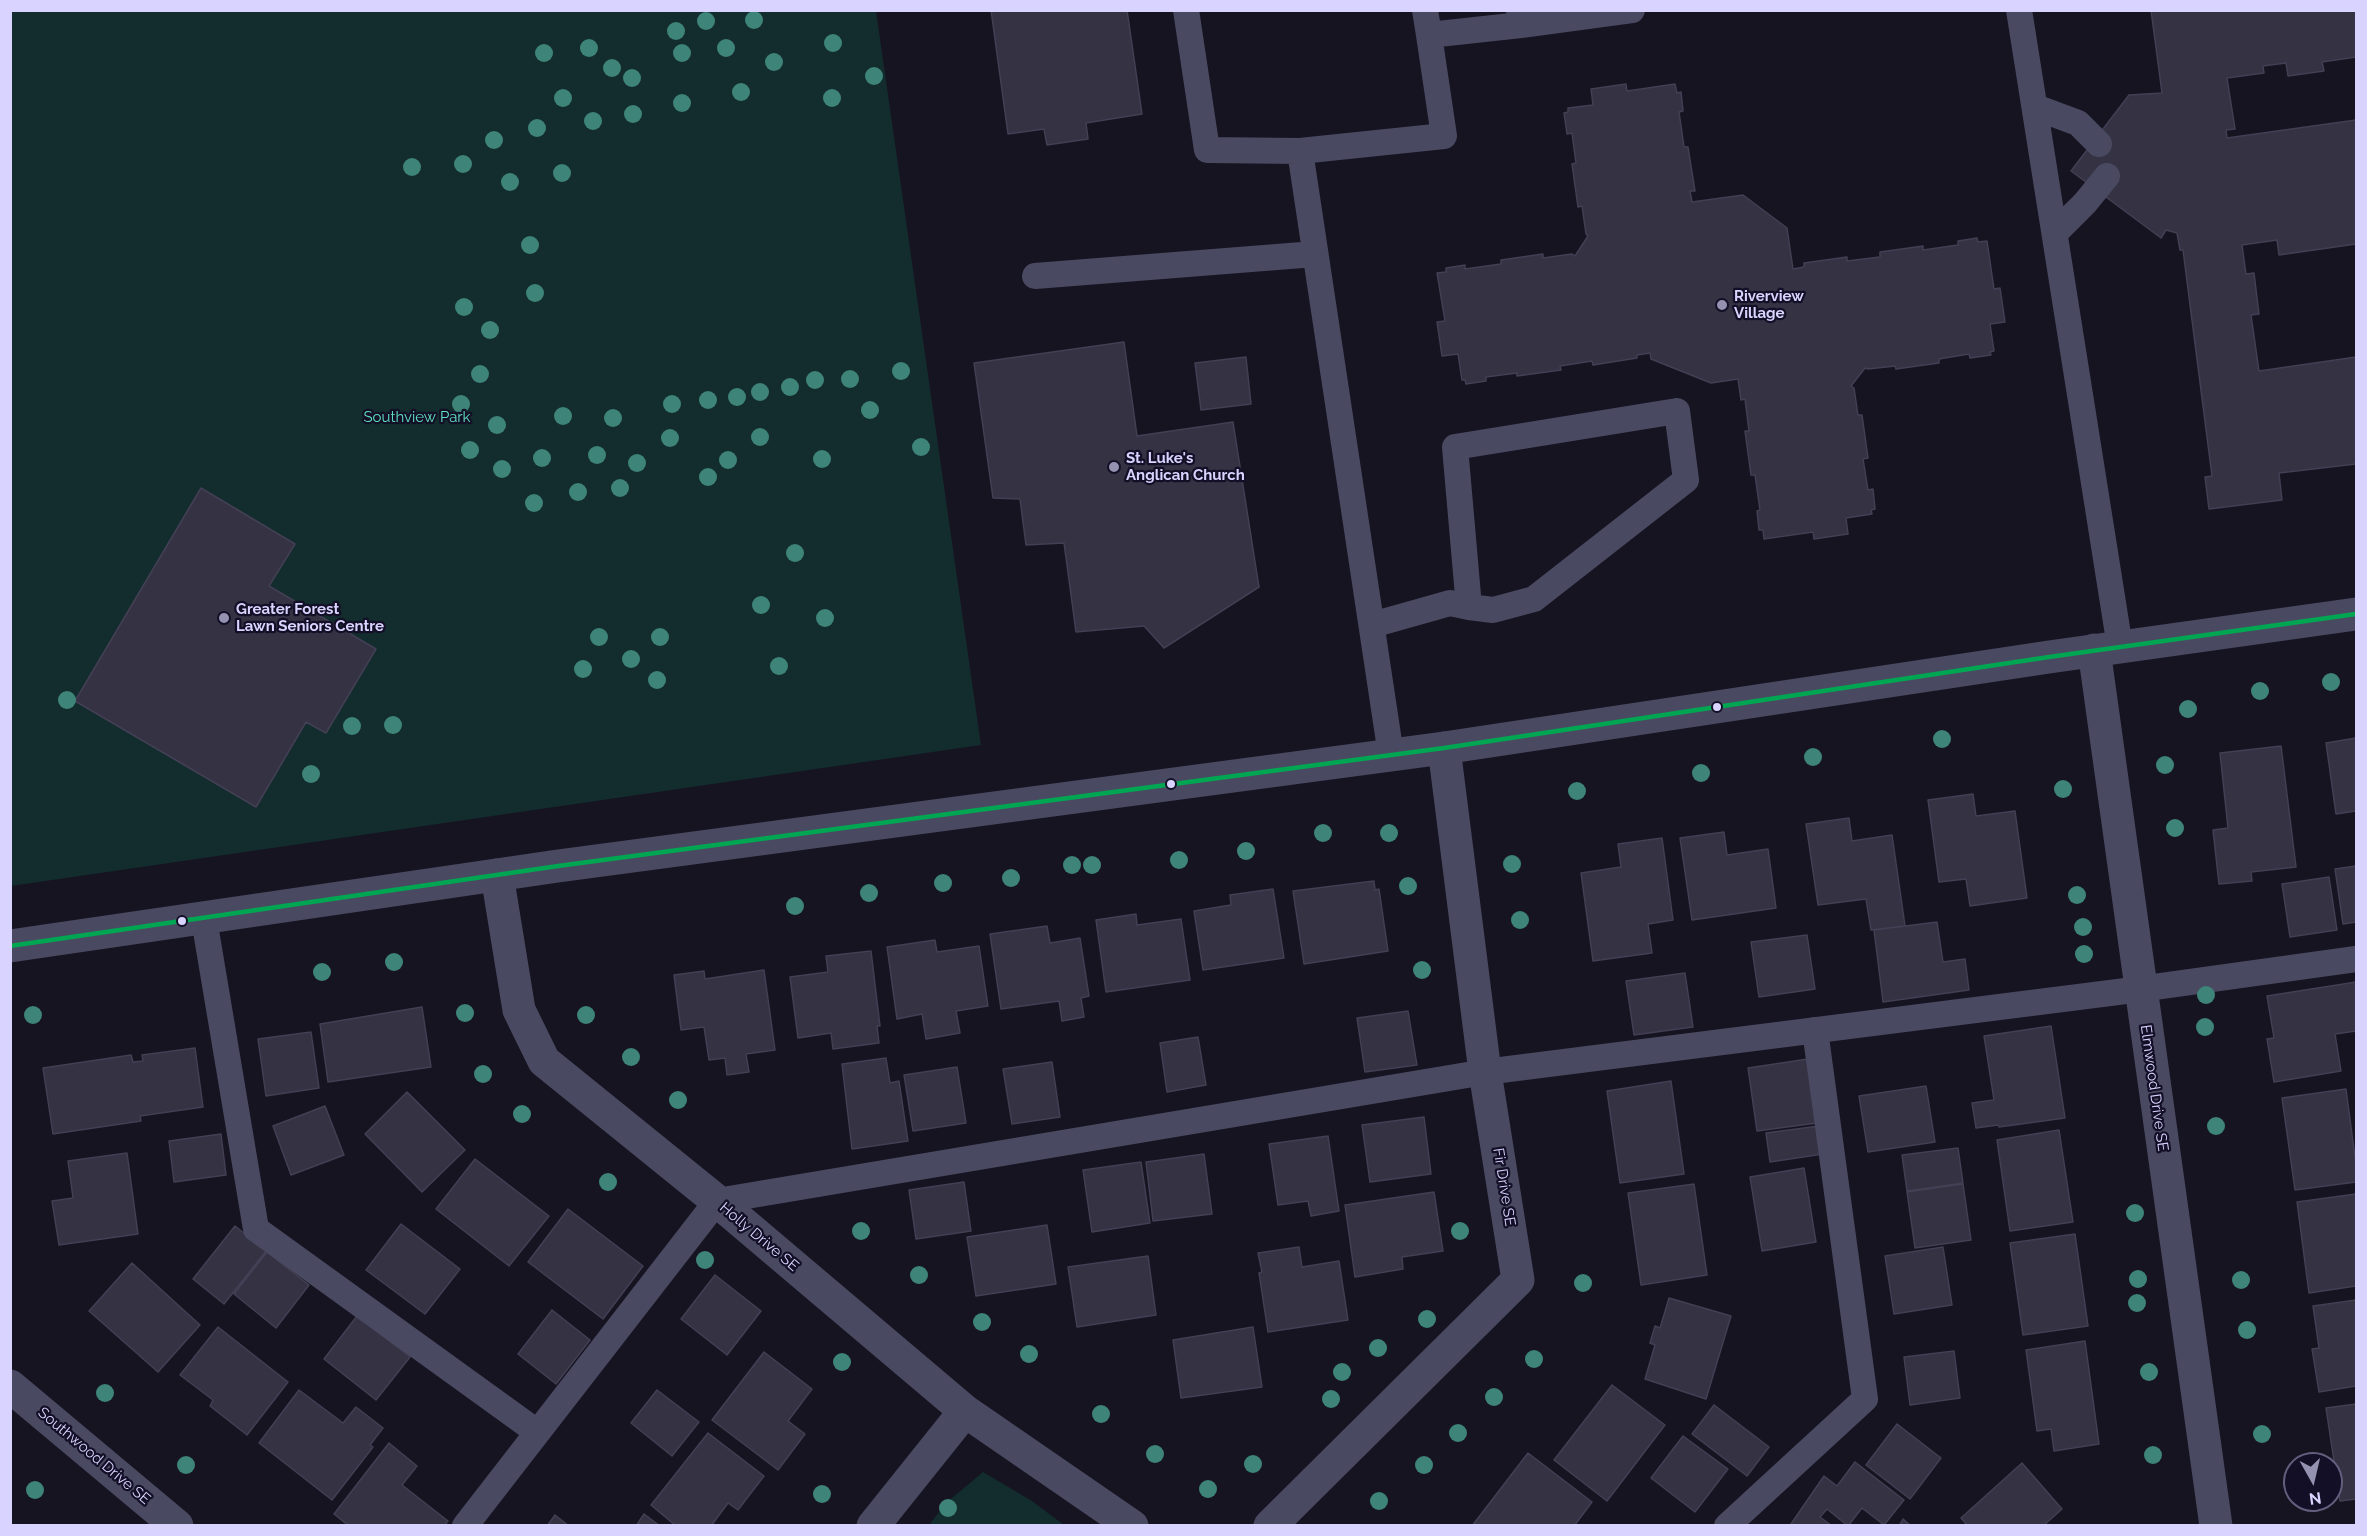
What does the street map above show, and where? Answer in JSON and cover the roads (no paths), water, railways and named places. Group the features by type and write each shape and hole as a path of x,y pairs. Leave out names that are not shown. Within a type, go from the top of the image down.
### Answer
{"street":[{"path":"10,946 497,875 1444,748 2107,648 2356,614"},
{"name":"Elmwood Drive SE","path":"2107,648 2140,989 2216,1526"},
{"name":"Fir Drive SE","path":"1270,1526 1518,1280 1485,1071 1444,748"},
{"name":"Holly Drive SE","path":"497,875 519,1010 544,1061 717,1201 965,1411 1132,1526"},
{"name":"Southwood Drive SE","path":"10,1386 177,1526"},
{"path":"873,1526 965,1411"}],"lane":[{"path":"1186,10 1207,150 1300,151 1444,136 1427,23 1632,10"},
{"path":"2019,10 2055,233 2107,648"},
{"path":"2035,107 2078,123 2099,144"},
{"path":"1300,151 1391,755"},
{"path":"2055,233 2107,177"},
{"path":"1035,276 1315,254"},
{"path":"1372,625 1450,603 1493,610 1534,599 1686,480 1677,411 1455,447 1469,606"},
{"path":"204,919 256,1229 537,1432"},
{"path":"465,1526 717,1201 1485,1071 2140,989 2356,959"},
{"path":"1727,1526 1866,1399 1815,1030"}],"place":[{"name":"Riverview Village","path":"1722,305"},
{"name":"St. Luke's Anglican Church","path":"1114,467"},
{"name":"Greater Forest Lawn Seniors Centre","path":"224,618"}],"park label":[{"name":"Southview Park","path":"417,417"}]}
